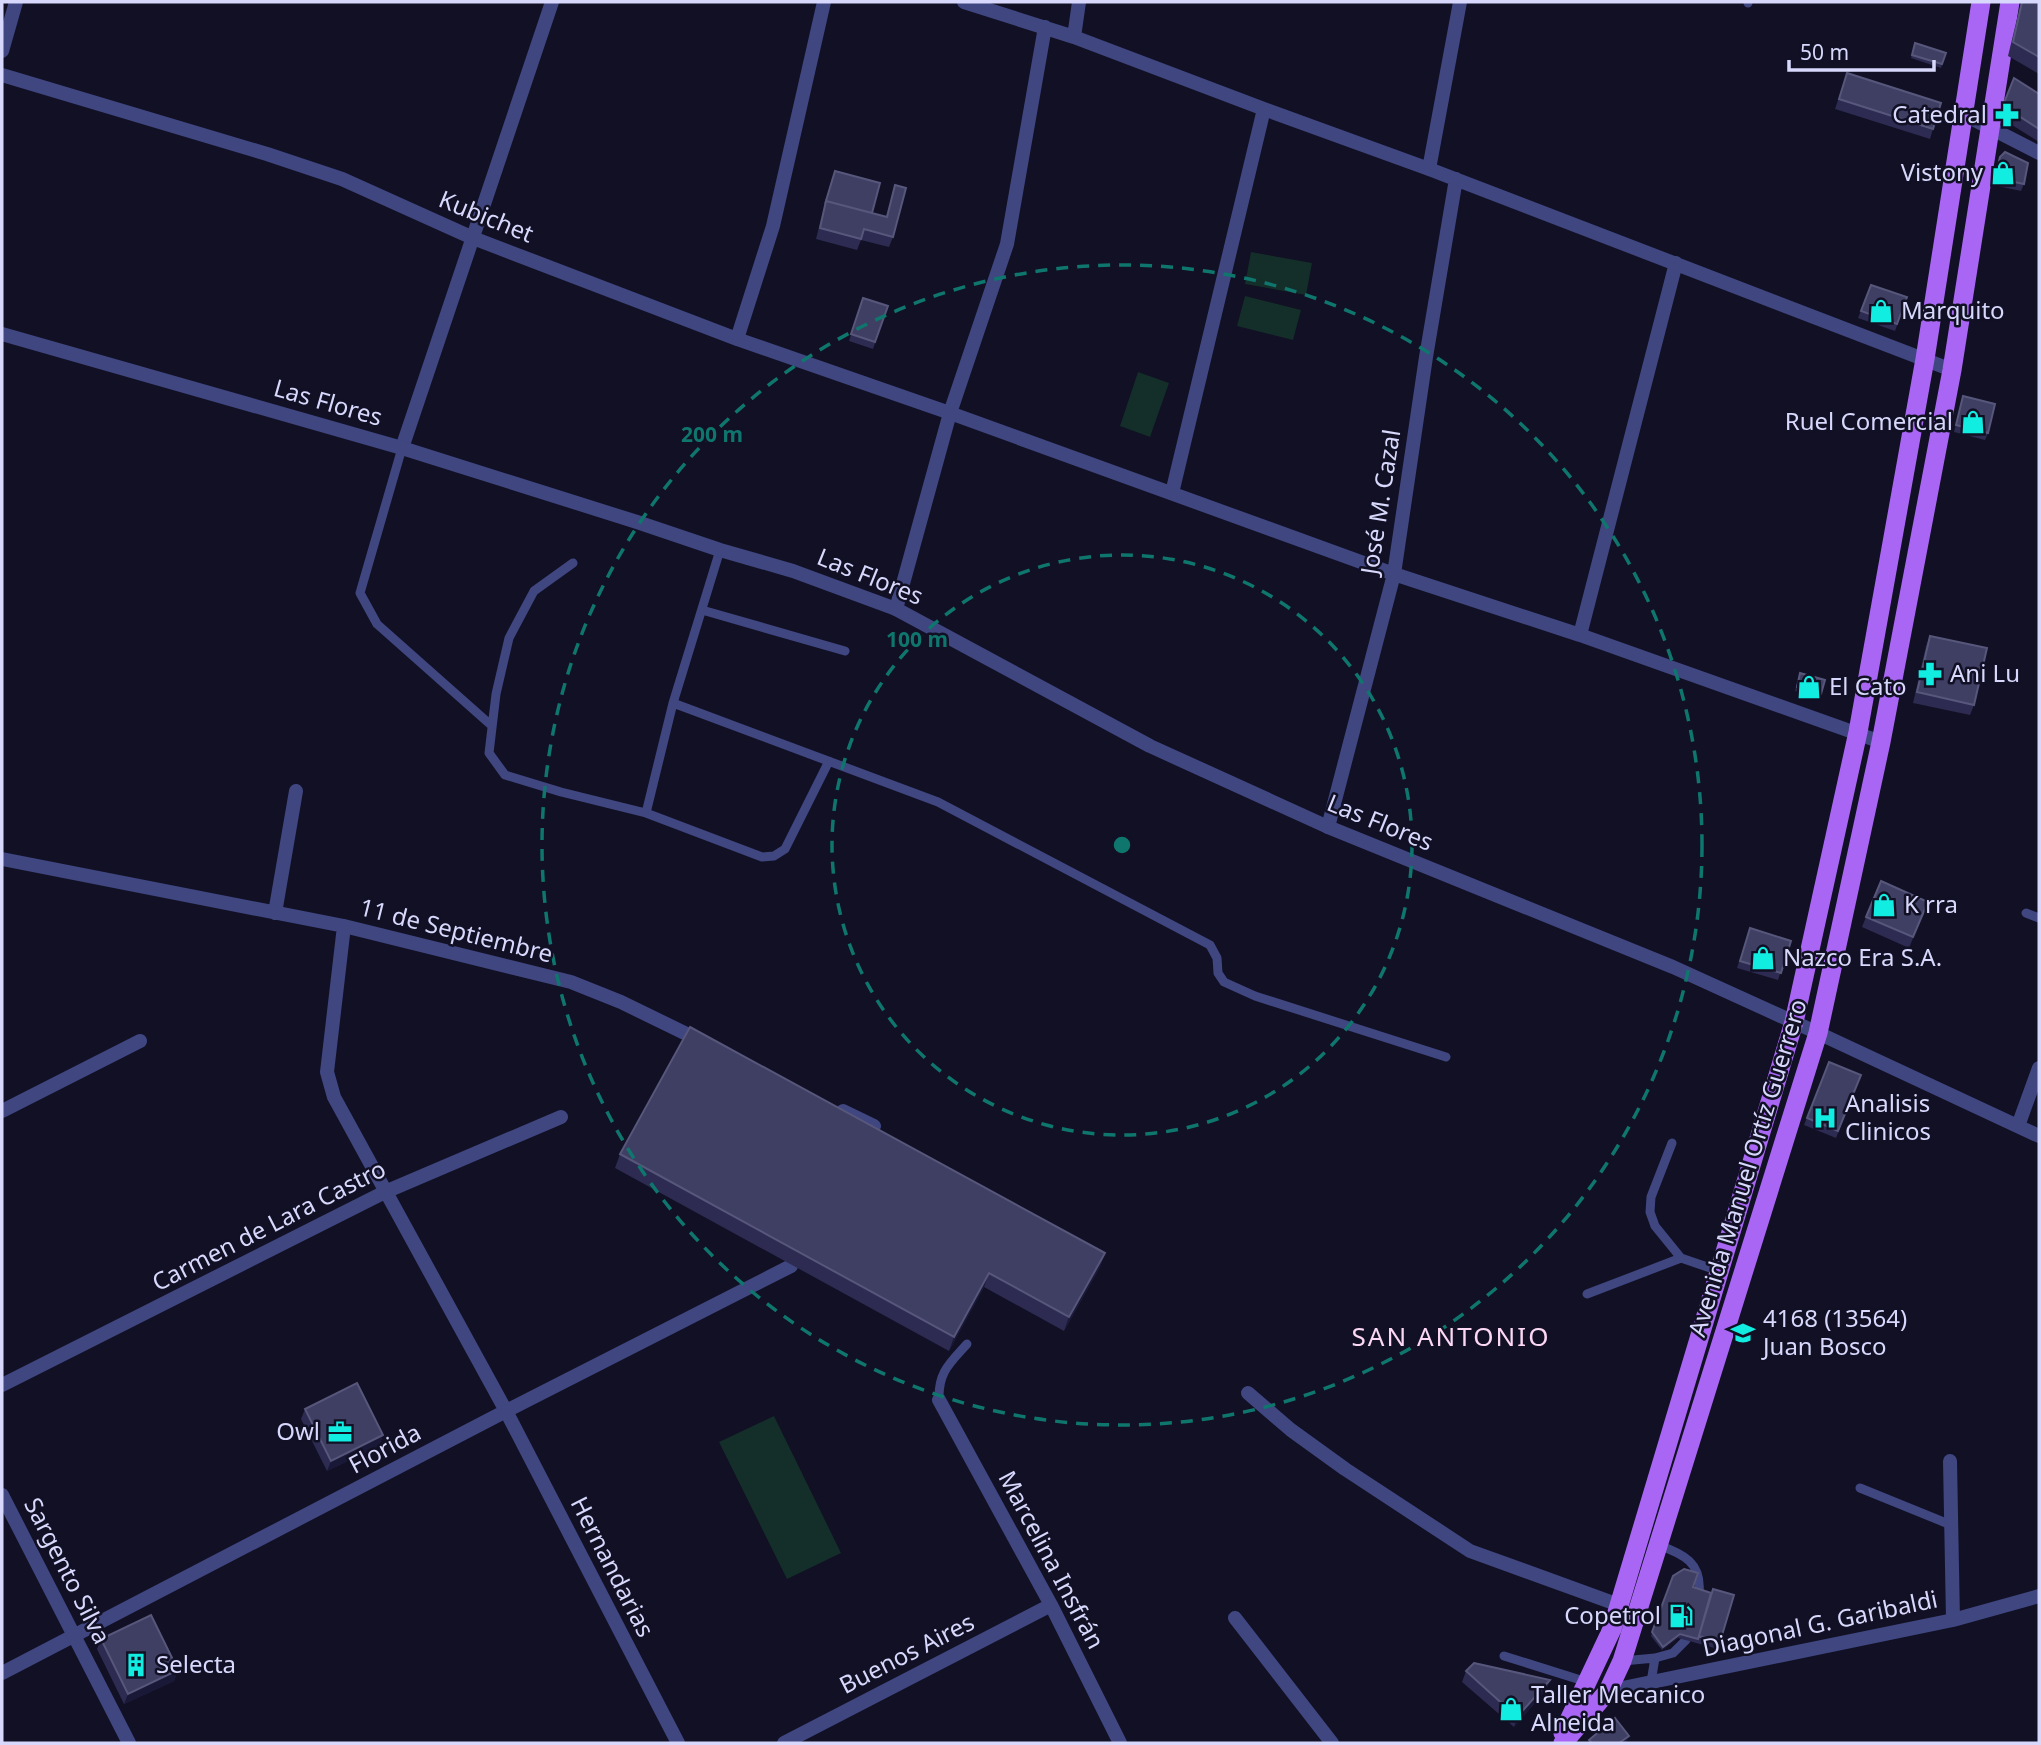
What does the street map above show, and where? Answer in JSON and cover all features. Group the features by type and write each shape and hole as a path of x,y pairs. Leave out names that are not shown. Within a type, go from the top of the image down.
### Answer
{"main road":[{"name":"Avenida Manuel Ortíz Guerrero","path":"1561,1743 1612,1629 1794,1022 1858,732 1925,359 1981,2"},
{"name":"Avenida Manuel Ortíz Guerrero","path":"1561,1743 1608,1691 1622,1661 1818,1033 1881,742 1952,370 2010,2"}],"street":[{"path":"2,51 16,2"},
{"path":"402,448 552,2"},
{"path":"737,338 773,226 824,2"},
{"path":"964,2 1074,37 1456,179 1952,370"},
{"path":"1074,37 1079,2"},
{"path":"1429,169 1460,2"},
{"path":"896,609 950,413 1007,244 1045,27"},
{"name":"Kubichet","path":"2,75 342,179 473,238 737,338 1394,574 1580,635 1881,742"},
{"path":"1172,493 1264,109"},
{"path":"1964,114 2039,153"},
{"name":"José M. Cazal","path":"1328,827 1394,574 1456,179"},
{"path":"1580,635 1676,263"},
{"name":"Las Flores","path":"2,334 402,448 793,571 896,609 1150,746 1328,827 1673,967 2039,1136"},
{"path":"275,913 296,791"},
{"name":"11 de Septiembre","path":"2,859 344,926 571,982 621,1002 718,1049"},
{"name":"Hernandarias","path":"344,926 327,1072 334,1097 506,1411 678,1743"},
{"path":"2,1111 140,1041"},
{"path":"2018,1126 2039,1068"},
{"path":"826,1102 874,1126"},
{"name":"Carmen de Lara Castro","path":"2,1385 386,1192 561,1117"},
{"name":"Florida","path":"2,1673 506,1411 794,1265"},
{"path":"1248,1393 1291,1430 1334,1461 1470,1551 1619,1605"},
{"name":"Marcelina Insfrán","path":"939,1400 1051,1605 1120,1743"},
{"path":"1950,1461 1953,1620"},
{"name":"Sargento Silva","path":"2,1495 129,1743"},
{"name":"Diagonal G. Garibaldi","path":"1608,1691 1953,1620 2039,1597"},
{"name":"Buenos Aires","path":"784,1743 1051,1605"},
{"path":"1235,1618 1332,1743"}],"lane":[{"path":"402,448 360,593 377,624 492,726"},
{"path":"646,813 673,703 720,550"},
{"path":"573,563 534,591 509,638 496,694 489,753 505,775 646,813 762,857 774,856 785,849 829,761"},
{"path":"702,610 845,652"},
{"path":"673,703 939,802 1210,945 1217,958 1218,973 1224,982 1255,996 1446,1057"},
{"path":"2026,913 2039,918"},
{"path":"1672,1143 1651,1197 1650,1212 1655,1226 1681,1258 1719,1271"},
{"path":"1587,1294 1681,1258"},
{"path":"939,1400 943,1371 967,1344"},
{"path":"1860,1488 1951,1525"},
{"path":"1658,1545 1679,1552 1696,1568 1700,1579 1699,1593"},
{"path":"1622,1661 1656,1658 1673,1653 1686,1640"},
{"path":"1504,1656 1587,1682"},
{"path":"1651,1682 1656,1658"}],"green space":[{"path":"1251,252 1312,263 1306,295 1245,284"},
{"path":"1245,296 1301,310 1293,340 1237,326"},
{"path":"1138,372 1169,383 1150,437 1120,426"},
{"path":"774,1416 841,1553 787,1579 719,1442"}],"building":[{"path":"2022,2 2039,2 2039,57 2013,42"},
{"path":"1915,43 1946,53 1942,64 1912,55"},
{"path":"1847,73 1941,103 1933,129 1839,99"},
{"path":"2014,78 2039,94 2039,129 2008,109 2004,103"},
{"path":"2005,152 2028,163 2024,184 1995,178 2000,157"},
{"path":"835,171 880,183 872,213 826,201 825,204"},
{"path":"895,185 906,188 893,237 864,229 861,239 820,228 826,201 887,217"},
{"name":"Marquito","path":"1871,285 1907,297 1897,324 1861,311"},
{"path":"863,298 888,306 875,342 851,334"},
{"name":"Ruel Comercial","path":"1963,396 1995,404 1988,433 1956,425"},
{"path":"1930,636 1987,648 1974,705 1917,692"},
{"name":"El Cato","path":"1800,673 1825,680 1821,694 1797,687"},
{"path":"1881,881 1928,902 1913,937 1866,917"},
{"name":"Nazco Era S.A.","path":"1750,928 1791,941 1781,973 1740,961"},
{"path":"690,1027 1105,1253 1069,1317 989,1273 954,1337 620,1154"},
{"path":"1829,1062 1861,1075 1838,1131 1807,1118"},
{"name":"Owl","path":"357,1383 383,1435 331,1461 305,1409"},
{"name":"Copetrol","path":"1684,1569 1698,1573 1693,1587 1711,1593 1698,1639 1680,1634 1663,1647 1652,1632 1673,1576"},
{"path":"1713,1589 1734,1595 1720,1642 1699,1636"},
{"name":"Selecta","path":"151,1615 178,1670 128,1694 101,1639"},
{"path":"1474,1663 1550,1680 1517,1717 1466,1671"},
{"path":"1615,1718 1629,1736 1619,1743 1592,1743 1589,1740"}],"place":[{"name":"Catedral","path":"2007,115"},
{"name":"Vistony","path":"2003,173"},
{"name":"Marquito","path":"1881,311"},
{"name":"Ruel Comercial","path":"1973,422"},
{"name":"Ani Lu","path":"1930,674"},
{"name":"El Cato","path":"1809,687"},
{"name":"K rra","path":"1884,905"},
{"name":"Nazco Era S.A.","path":"1763,958"},
{"name":"Analisis Clinicos","path":"1825,1118"},
{"name":"4168 (13564) Juan Bosco","path":"1743,1333"},
{"name":"Owl","path":"340,1432"},
{"name":"Copetrol","path":"1681,1616"},
{"name":"Selecta","path":"136,1665"},
{"name":"Taller Mecanico Alneida","path":"1511,1709"}],"district":[{"name":"SAN ANTONIO","path":"1451,1337"}]}
